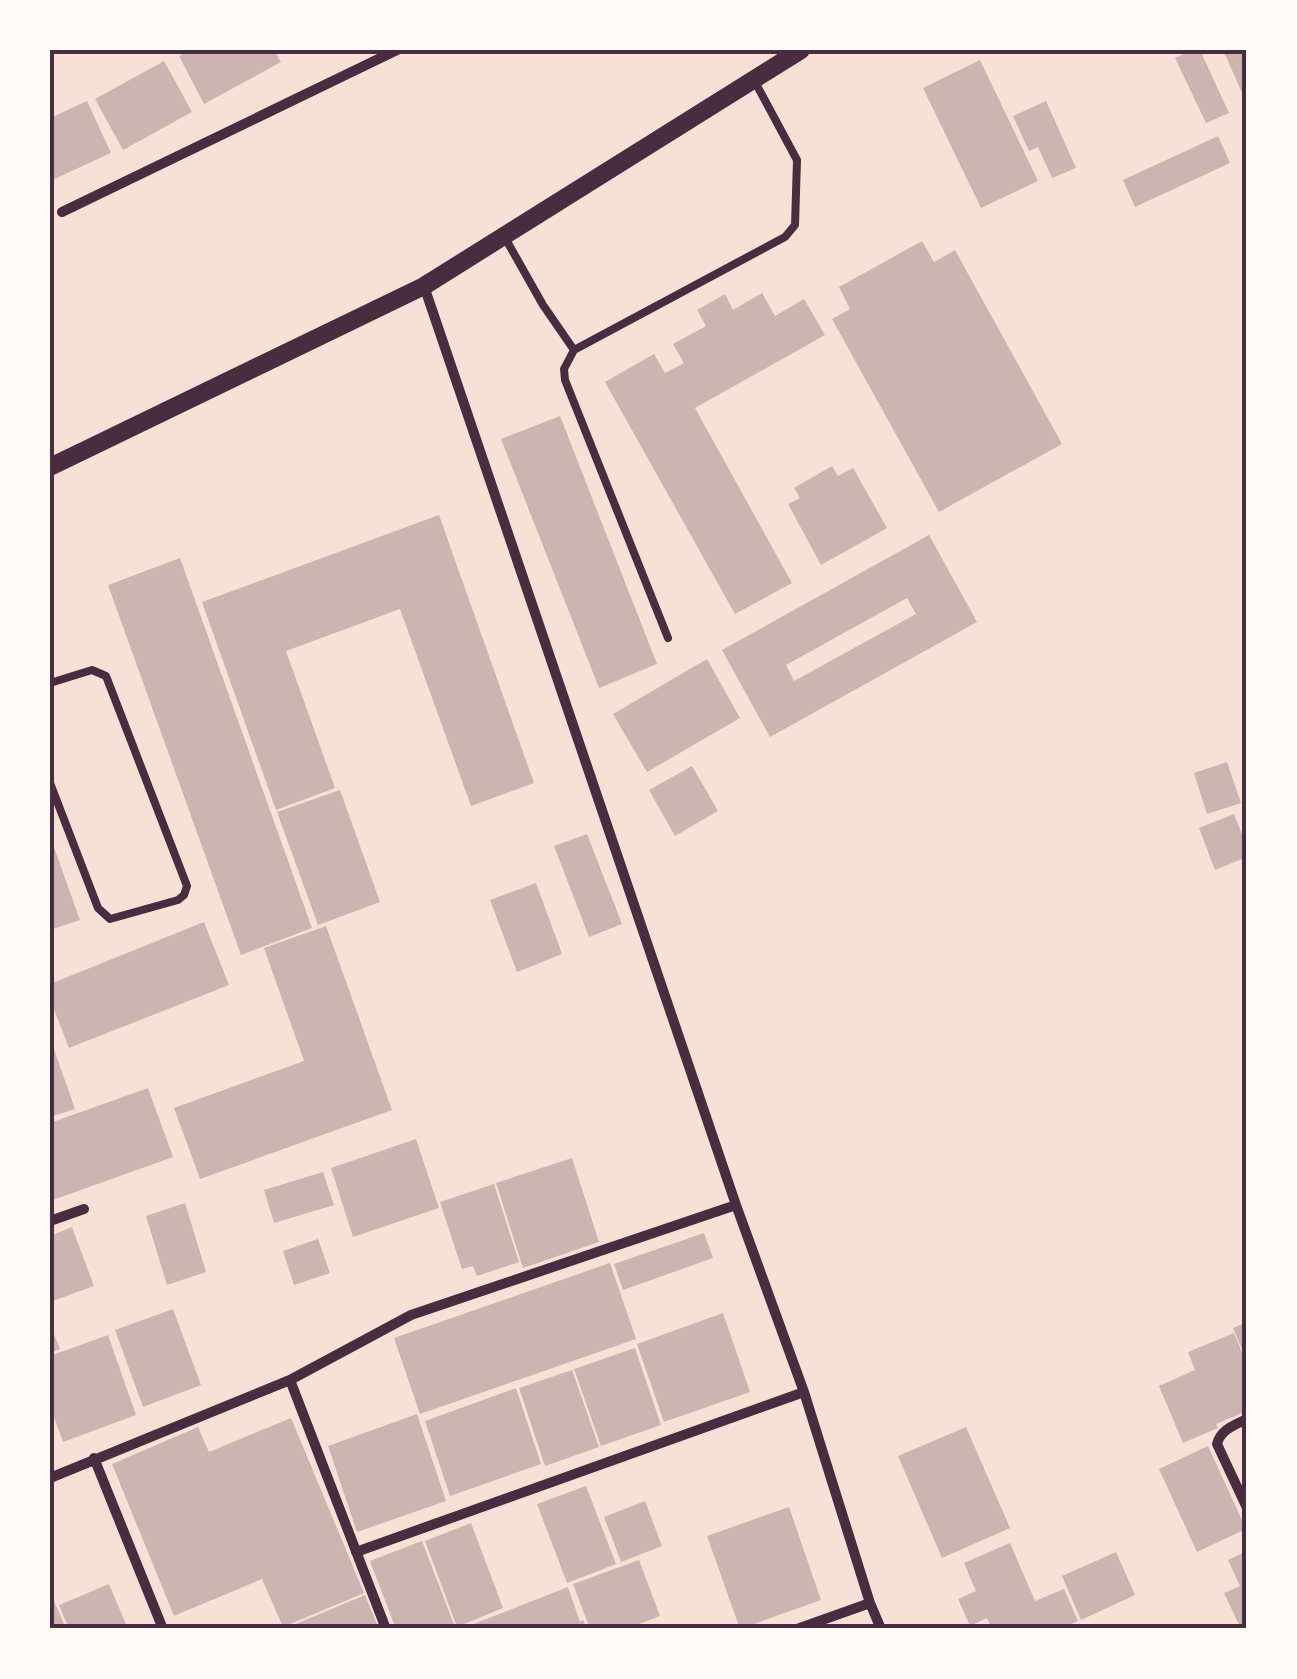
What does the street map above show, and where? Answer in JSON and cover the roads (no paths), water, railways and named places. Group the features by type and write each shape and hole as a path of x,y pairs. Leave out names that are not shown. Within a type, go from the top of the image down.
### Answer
{"street":[{"path":"62,212 397,50"},
{"path":"50,467 424,286 801,50"},
{"path":"424,286 736,1205 804,1392 881,1629"},
{"path":"50,1478 290,1380 410,1315 736,1205"},
{"path":"50,1221 84,1210"},
{"path":"290,1380 386,1629"},
{"path":"356,1552 804,1392"},
{"path":"1247,1419 1226,1430 1217,1444 1247,1508"},
{"path":"94,1458 163,1629"},
{"path":"797,1629 870,1602"}],"lane":[{"path":"668,638 565,380 564,368 574,350 785,236 795,224 797,160 754,80"},
{"path":"504,236 574,350"},
{"path":"50,684 92,670 106,676 187,886 184,894 178,900 110,919 103,914 50,783"}]}
